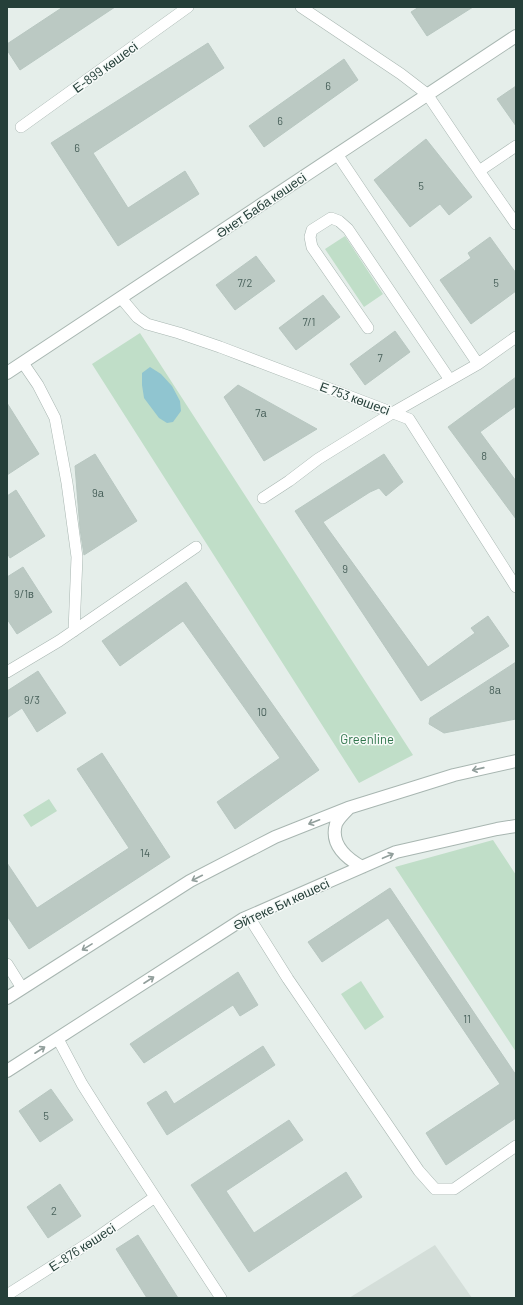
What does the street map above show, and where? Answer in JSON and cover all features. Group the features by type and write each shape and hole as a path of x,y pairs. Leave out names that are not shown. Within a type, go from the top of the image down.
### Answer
{"street":[{"name":"Е-899 көшесі","path":"21,127 188,7"},
{"path":"301,7 401,74 427,94 516,224"},
{"name":"Әнет Баба көшесі","path":"7,373 516,36"},
{"path":"479,171 516,146"},
{"path":"337,154 478,364"},
{"path":"368,328 312,247 310,237 312,230 331,218 339,221 348,229 450,380"},
{"name":"Е 753 көшесі","path":"121,298 137,317 147,324 220,347 394,412 409,419 516,587"},
{"path":"263,498 318,459 394,412 478,364 516,336"},
{"path":"23,363 38,385 55,418 67,483 77,557 74,630"},
{"path":"7,672 74,630 196,548"},
{"path":"7,998 190,881 274,837 348,808 454,775 516,761"},
{"path":"348,808 336,823 335,835 337,845 342,852 362,867"},
{"name":"Әйтеке Би көшесі","path":"7,1071 243,919 396,852 516,826"},
{"path":"249,917 288,979 419,1171 435,1189 454,1189 516,1146"},
{"path":"7,964 22,988"},
{"path":"58,1039 90,1097 221,1298"},
{"name":"Е-876 көшесі","path":"7,1295 95,1239 155,1197"}],"shaded area":[{"path":"435,1245 472,1298 349,1298"}],"green space":[{"path":"345,236 383,294 364,307 325,249"},
{"name":"Greenline","path":"140,333 413,755 359,783 92,364"},
{"path":"49,799 57,811 31,827 23,815"},
{"path":"493,840 516,875 516,1052 395,867"},
{"path":"361,981 384,1017 365,1030 341,994"}],"water":[{"path":"150,367 161,374 172,386 180,401 181,411 173,422 167,423 159,418 144,398 142,373"}],"building":[{"path":"63,7 115,7 20,70 7,50 7,44"},
{"path":"419,7 473,7 427,36 411,12"},
{"path":"208,43 224,68 93,153 128,208 185,171 199,194 118,246 51,143"},
{"path":"344,59 358,80 264,147 249,126"},
{"path":"516,86 516,126 497,99"},
{"path":"426,139 472,197 449,215 440,204 410,227 374,180"},
{"path":"490,237 516,273 516,291 471,324 440,280 471,258 468,253"},
{"path":"256,256 275,281 235,310 216,285"},
{"path":"323,295 340,317 296,350 279,328"},
{"path":"395,331 410,352 365,385 350,364"},
{"path":"516,377 516,406 480,432 516,481 516,519 448,427"},
{"path":"238,385 317,429 264,461 224,397"},
{"path":"7,403 39,454 7,475"},
{"path":"95,454 137,521 84,555 80,529 75,466"},
{"path":"384,454 403,482 386,496 379,488 370,492 323,522 428,667 475,633 471,628 488,616 509,646 421,701 295,511"},
{"path":"16,490 45,536 10,558 7,553 7,496"},
{"path":"23,567 52,612 17,634 7,619 7,577"},
{"path":"186,582 319,770 235,829 217,802 280,758 183,621 120,666 102,641"},
{"path":"516,662 516,719 444,733 429,724 430,718"},
{"path":"38,671 66,713 37,732 22,708 7,718 7,691"},
{"path":"102,753 170,857 29,949 7,916 7,863 37,908 129,848 77,769"},
{"path":"390,888 516,1075 516,1118 446,1165 426,1133 500,1084 388,918 322,962 308,942"},
{"path":"238,972 258,1005 240,1016 233,1005 144,1063 130,1044"},
{"path":"263,1046 275,1065 167,1135 147,1103 166,1091 174,1104"},
{"path":"51,1089 73,1120 40,1142 19,1111"},
{"path":"289,1120 303,1140 226,1191 254,1233 346,1172 362,1197 249,1272 191,1185"},
{"path":"60,1184 81,1216 48,1238 27,1207"},
{"path":"138,1235 178,1298 147,1298 116,1249"}]}
